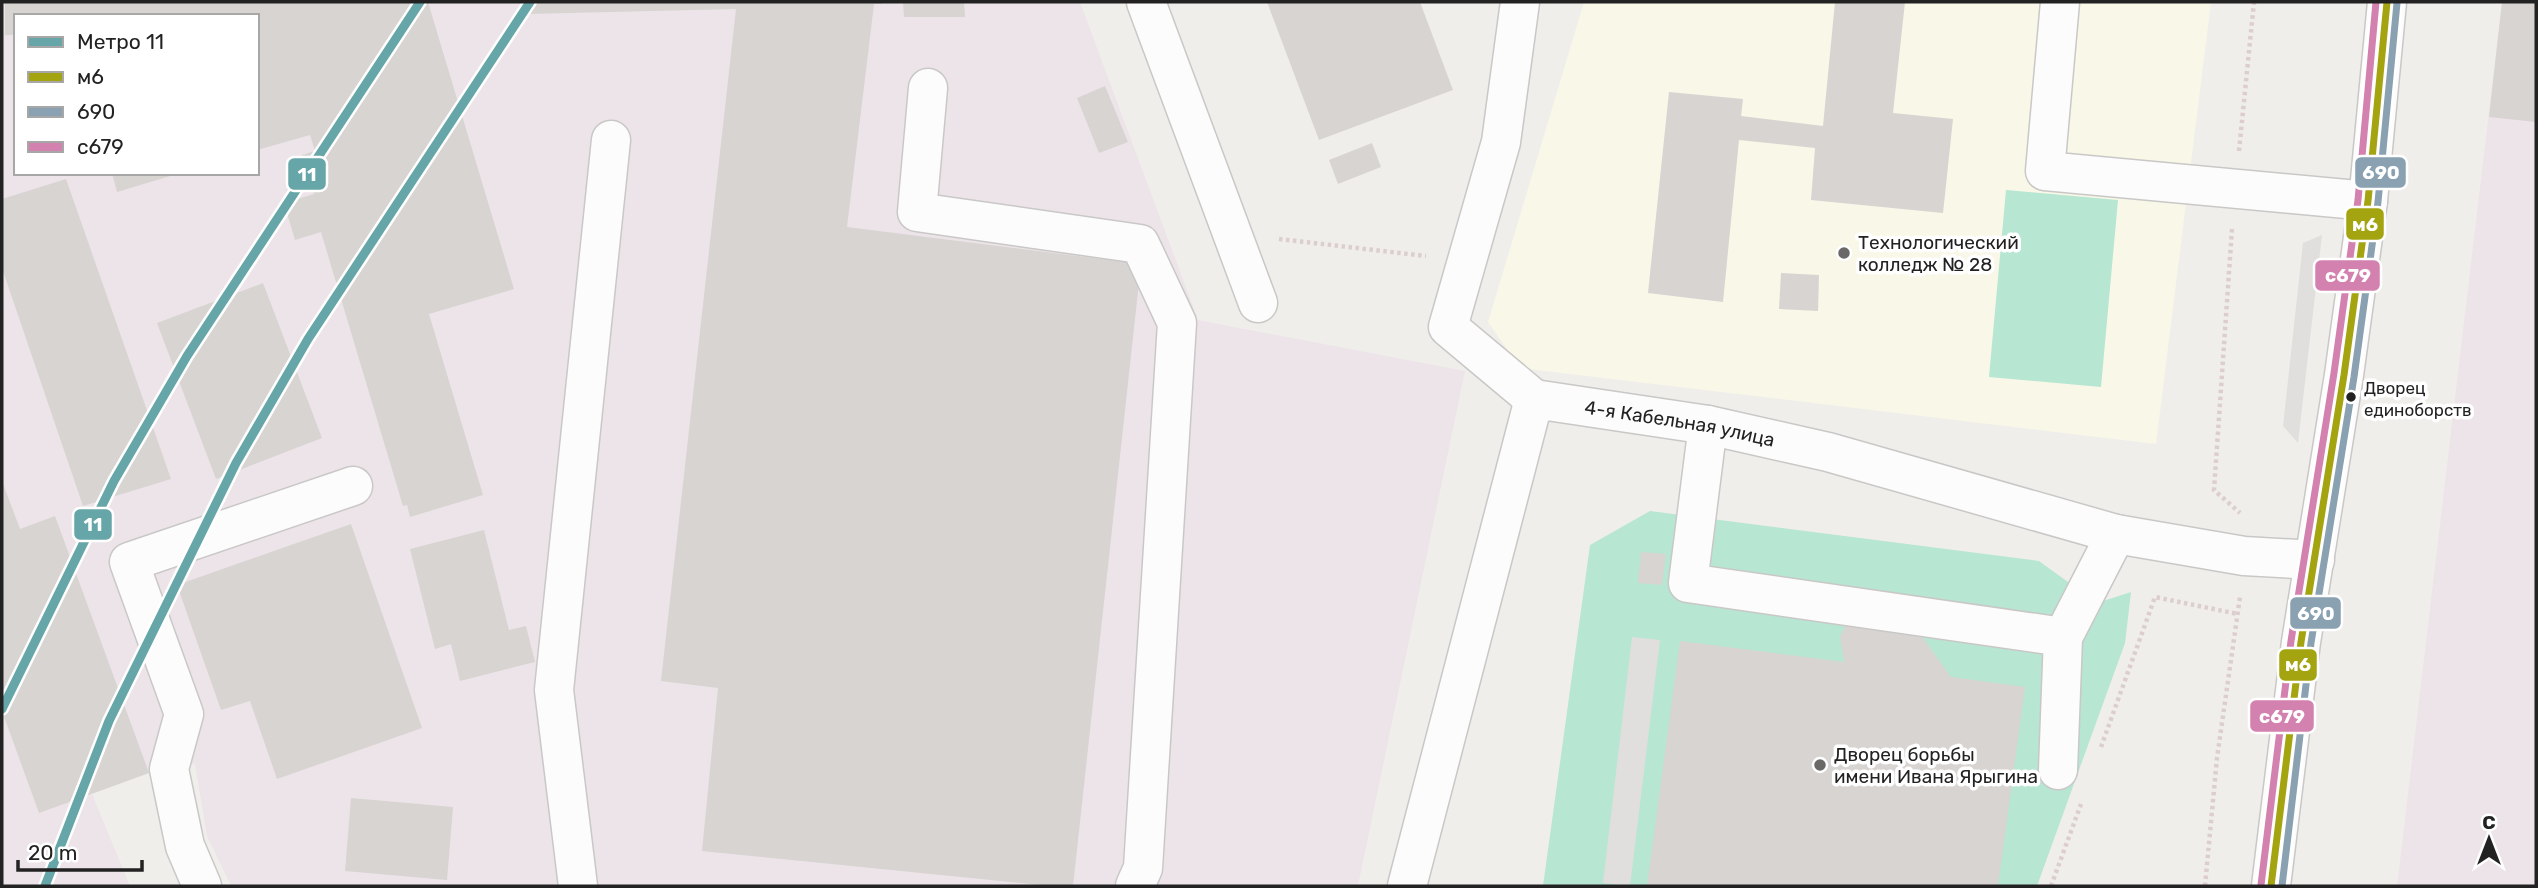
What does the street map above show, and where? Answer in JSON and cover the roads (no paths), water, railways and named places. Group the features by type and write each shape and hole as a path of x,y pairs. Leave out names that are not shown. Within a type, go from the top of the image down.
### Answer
{"street":[{"path":"1146,2 1258,303"},
{"path":"1406,886 1534,399 1448,327 1501,142 1520,2"},
{"path":"2060,2 2045,171 2368,201"},
{"path":"2271,886 2301,642 2368,201 2387,2"},
{"path":"928,88 917,212 1140,244 1177,323 1143,868 1135,886"},
{"path":"578,886 554,690 611,140"},
{"name":"4-я Кабельная улица","path":"1534,399 1708,425 1828,452 2116,534 2244,556 2315,560"},
{"path":"1708,425 1688,583 2063,637"},
{"path":"202,886 185,846 169,769 184,714 129,562 353,486"},
{"path":"2071,782 2063,637 2116,534"}],"metro line":[{"name":"11","path":"2,709 114,481 187,356 420,2"},
{"name":"11","path":"45,886 109,721 236,463 308,339 530,2"}],"place":[{"name":"Технологический колледж № 28","path":"1844,253"},
{"name":"Дворец единоборств","path":"2351,397"},
{"name":"Дворец борьбы имени Ивана Ярыгина","path":"1820,765"}]}
